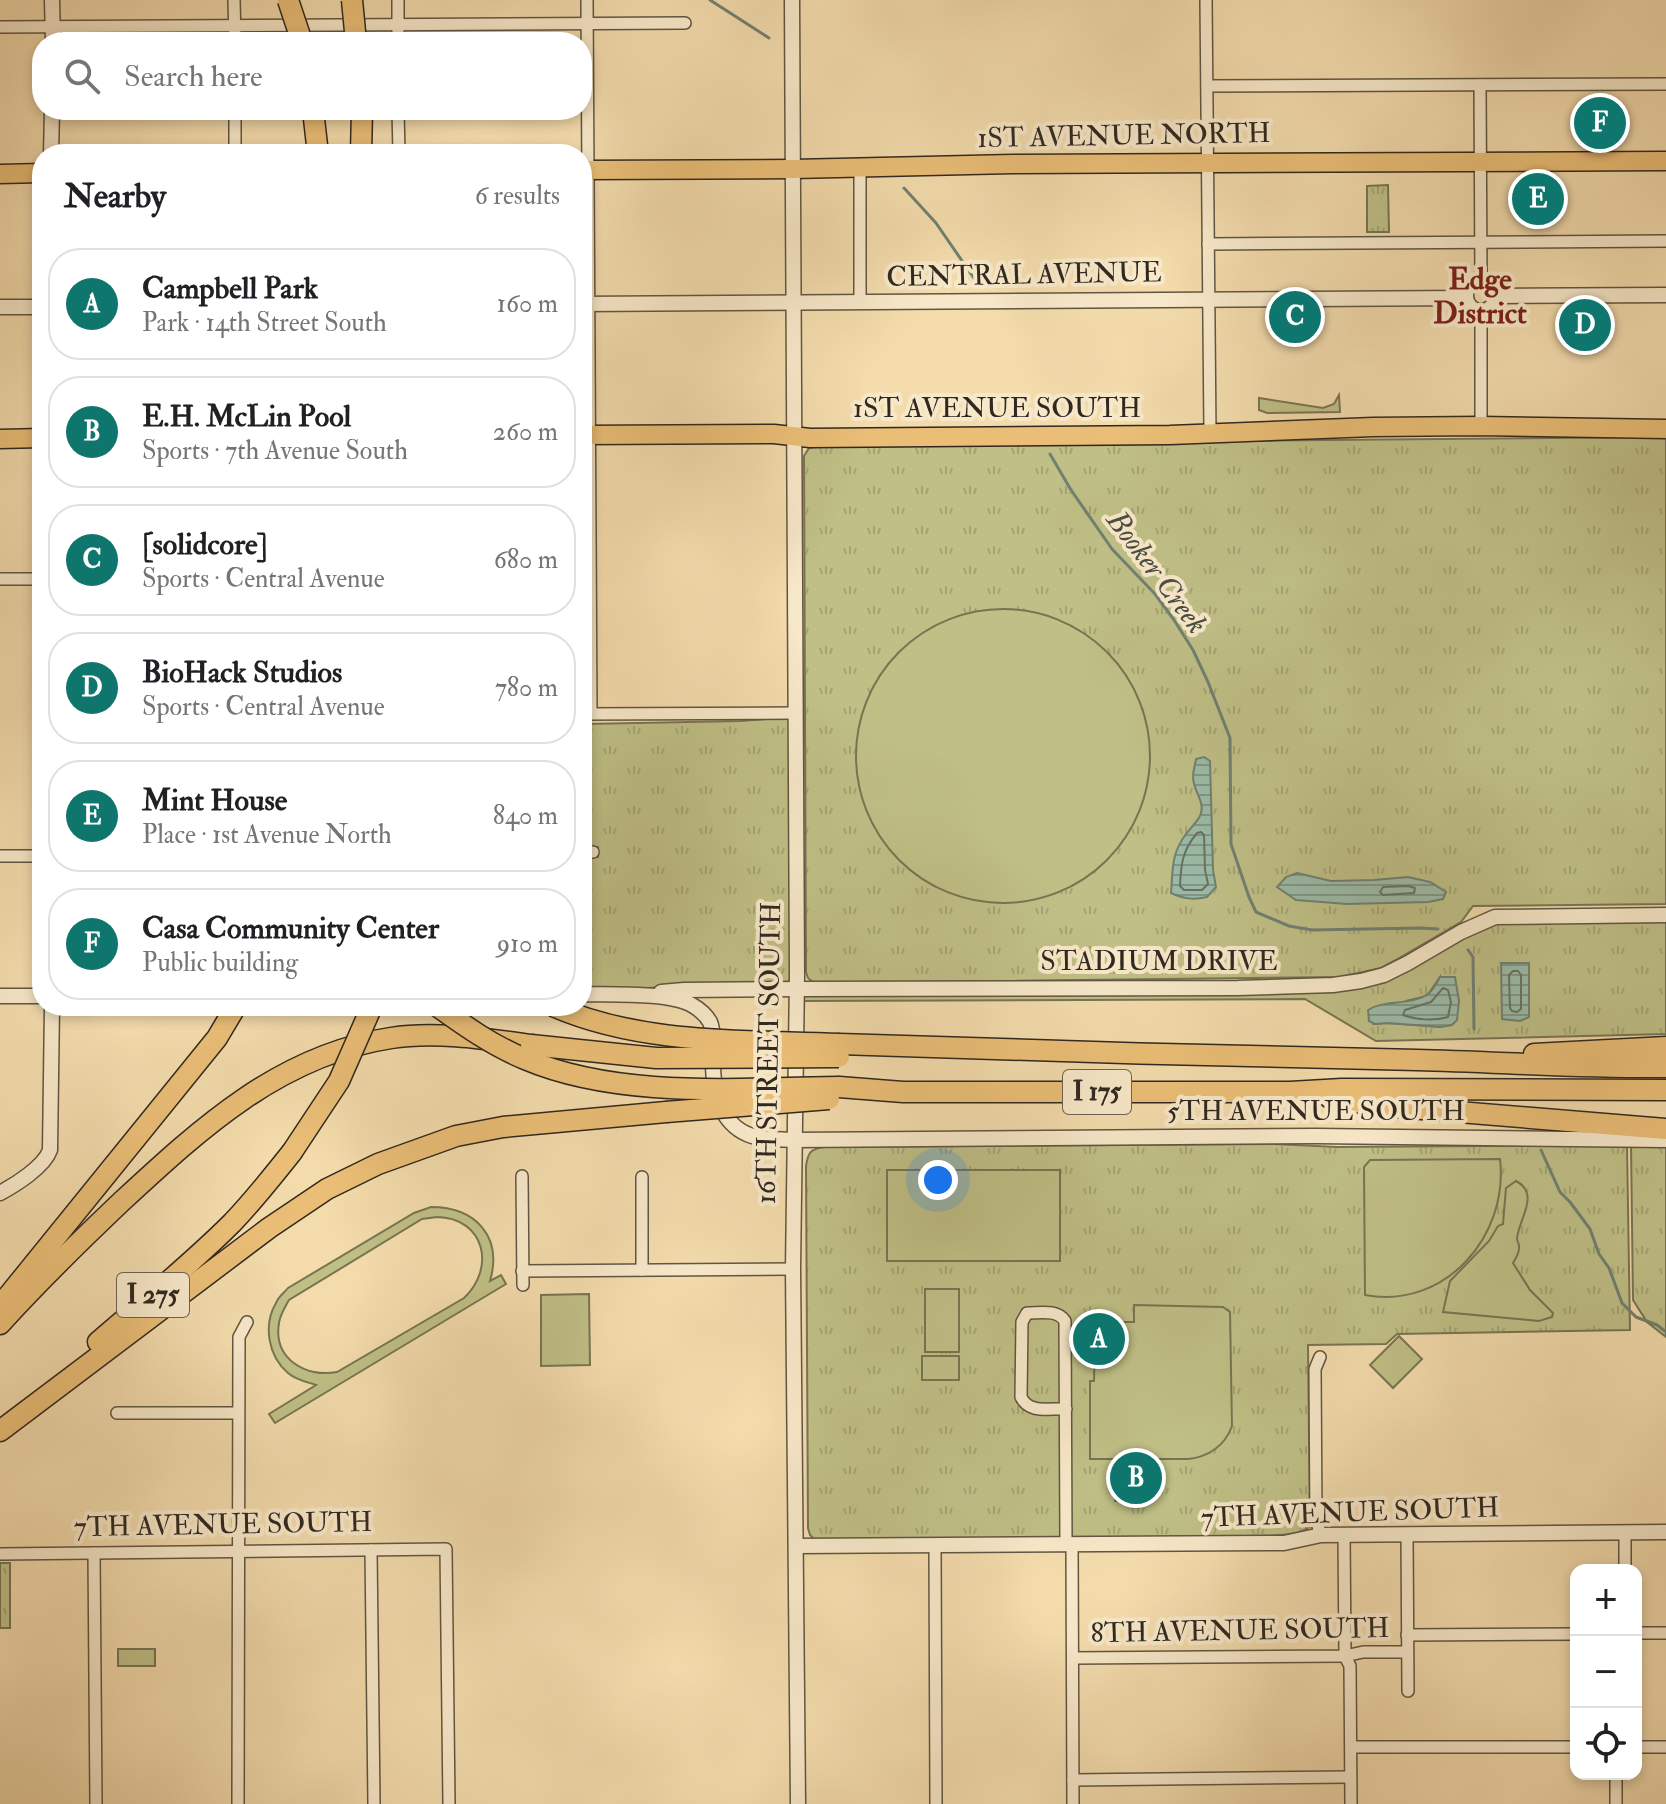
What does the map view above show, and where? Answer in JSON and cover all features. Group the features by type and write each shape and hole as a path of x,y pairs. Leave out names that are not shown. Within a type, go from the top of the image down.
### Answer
{"highway":[{"path":"288,0 299,32"},
{"path":"296,0 301,32"},
{"path":"352,0 355,32"},
{"path":"364,32 365,0"},
{"path":"314,120 317,144"},
{"path":"361,120 361,144"},
{"path":"0,1306 146,1128 217,1038 230,1016"},
{"name":"I 275","path":"0,1424 199,1255 265,1187 339,1081 368,1016"},
{"path":"450,1016 476,1035 526,1060 565,1073 608,1082 659,1088 839,1093"},
{"path":"575,1016 654,1033 839,1050"},
{"path":"0,1324 75,1246 178,1152 253,1091 337,1050 393,1037 475,1037 656,1058 839,1050"},
{"path":"1451,1061 1666,1047"},
{"name":"I 175","path":"839,1050 1666,1067"},
{"name":"I 175","path":"839,1093 1666,1090"},
{"path":"1290,1092 1373,1105 1666,1129"},
{"path":"0,1431 269,1228 327,1189 378,1164 456,1136 503,1127 839,1093"}],"main road":[{"name":"1ST AVENUE NORTH","path":"592,170 1666,161"},
{"path":"0,174 32,173"},
{"name":"1ST AVENUE SOUTH","path":"592,435 774,434 839,438 1170,435 1481,426 1666,429"},
{"path":"0,439 32,438"}],"street":[{"path":"52,0 53,32"},
{"path":"234,0 235,32"},
{"path":"398,0 398,32"},
{"path":"587,0 587,32"},
{"name":"16TH STREET SOUTH","path":"792,0 797,989 793,1269 798,1804"},
{"path":"1206,0 1210,433"},
{"path":"0,27 685,23"},
{"path":"1207,86 1666,84"},
{"path":"1480,85 1481,281"},
{"path":"51,144 52,120"},
{"path":"235,120 235,144"},
{"path":"398,120 399,144"},
{"path":"585,144 586,120"},
{"path":"860,167 860,302"},
{"path":"1208,244 1666,241"},
{"path":"1481,281 1493,287 1496,296 1490,308 1481,311 1469,306 1466,298 1468,288 1481,281"},
{"path":"1496,296 1666,295"},
{"name":"CENTRAL AVENUE","path":"592,304 1466,298"},
{"path":"0,307 32,307"},
{"path":"1481,311 1481,426"},
{"path":"0,579 32,579"},
{"path":"592,714 796,713"},
{"path":"0,856 32,856"},
{"name":"STADIUM DRIVE","path":"636,994 684,990 1333,985 1372,978 1408,963 1461,932 1495,917 1666,915"},
{"name":"5TH AVENUE SOUTH","path":"592,994 636,994 681,1001 703,1014 710,1022 713,1033 713,1083 716,1095 728,1119 735,1127 751,1135 795,1140 1285,1136 1666,1140"},
{"path":"0,996 32,996"},
{"path":"0,1193 44,1161 50,1150 52,1016"},
{"path":"522,1176 523,1285"},
{"path":"642,1177 642,1270"},
{"path":"522,1271 793,1269"},
{"path":"1066,1409 1031,1408 1021,1397 1022,1322 1027,1313 1056,1313 1065,1321 1073,1658 1073,1804"},
{"path":"238,1804 239,1337 247,1322"},
{"path":"1320,1357 1315,1369 1315,1402 1316,1520 1321,1535"},
{"path":"117,1413 238,1413"},
{"name":"7TH AVENUE SOUTH","path":"796,1546 1284,1543 1321,1535 1666,1532"},
{"path":"1625,1533 1625,1564"},
{"path":"1344,1535 1345,1656 1350,1666 1351,1804"},
{"path":"1407,1535 1408,1691"},
{"path":"935,1545 936,1804"},
{"name":"7TH AVENUE SOUTH","path":"0,1554 446,1549 449,1804"},
{"path":"371,1550 374,1804"},
{"path":"94,1553 96,1804"},
{"path":"1642,1633 1666,1633"},
{"name":"8TH AVENUE SOUTH","path":"1407,1635 1570,1634"},
{"name":"8TH AVENUE SOUTH","path":"1073,1658 1345,1656 1363,1652 1407,1652"},
{"path":"1352,1747 1570,1747"},
{"path":"1642,1747 1666,1747"},
{"path":"1073,1780 1350,1777"},
{"path":"1616,1780 1616,1804"}],"green space":[{"path":"1388,185 1389,232 1367,232 1367,186"},
{"path":"1339,395 1340,412 1267,413 1259,410 1259,398 1323,408 1334,404"},
{"path":"1666,437 1666,904 1473,906 1461,922 1381,968 1340,977 814,983 808,978 804,456 809,448 830,445"},
{"path":"1003,609 1032,612 1059,621 1084,634 1107,652 1125,675 1138,700 1147,727 1150,756 1147,785 1138,812 1125,837 1107,860 1084,878 1059,891 1032,900 1003,903 974,900 947,891 922,878 899,860 881,837 868,812 859,785 856,756 859,727 868,700 881,675 899,652 922,634 947,621 974,612"},
{"path":"791,719 793,983 592,989 592,857 598,857 598,847 592,847 592,724"},
{"path":"1666,920 1666,1034 1376,1041 1305,999 802,1001 802,994 1334,990 1496,923","holes":["1501,963 1529,964 1529,1017","1440,977 1441,1027 1375,1024 1406,1001 1427,996"]},
{"path":"1274,1144 1337,1147 1627,1145 1630,1330 1397,1334 1386,1344 1308,1345 1310,1527 1295,1533 1267,1536 815,1540 810,1535 806,1166 813,1150 824,1147"},
{"path":"1631,1145 1666,1145 1666,1337 1647,1322 1633,1300"},
{"path":"1500,1159 1500,1188 1494,1215 1482,1240 1466,1262 1445,1279 1421,1291 1394,1297 1365,1295 1364,1167 1370,1160"},
{"path":"887,1170 1060,1170 1060,1261 887,1261"},
{"path":"1516,1181 1523,1186 1528,1200 1518,1232 1519,1251 1513,1263 1530,1290 1553,1313 1552,1317 1539,1321 1443,1312 1450,1281 1503,1224 1506,1188"},
{"path":"431,1207 447,1208 472,1219 489,1238 493,1265 490,1281 501,1275 506,1284 275,1423 269,1414 316,1385 288,1373 272,1349 270,1321 278,1299 288,1288 414,1213","holes":["437,1217 453,1220 475,1235 482,1259 480,1273 464,1298 337,1372 303,1369 287,1356 278,1336 279,1323 289,1300 422,1219"]},
{"path":"925,1289 959,1289 959,1352 925,1352"},
{"path":"589,1294 590,1365 541,1366 541,1295"},
{"path":"1134,1305 1223,1307 1230,1312 1232,1426 1220,1445 1209,1453 1188,1459 1090,1459 1090,1381 1094,1381 1095,1337 1110,1322 1134,1322"},
{"path":"1399,1336 1422,1359 1393,1388 1370,1365"},
{"path":"922,1356 959,1356 959,1380 922,1380"},
{"path":"0,1563 10,1563 10,1628 0,1628"},
{"path":"118,1649 155,1649 155,1666 118,1666"}],"water":[{"path":"1204,757 1210,761 1216,887 1207,897 1180,897 1171,893 1175,855 1201,813 1193,774 1196,759"},
{"path":"1297,873 1331,881 1408,877 1430,882 1446,892 1443,899 1428,902 1347,904 1296,900 1277,887 1286,877"},
{"path":"1501,963 1529,963 1529,1017 1520,1021 1502,1019"},
{"path":"1440,977 1455,977 1459,1001 1457,1020 1452,1025 1375,1024 1369,1021 1368,1010 1421,998 1432,990"},
{"path":"1116,1469 1156,1469 1156,1487 1136,1487 1138,1501 1115,1501"}],"waterway":[{"name":"Booker Creek","path":"710,0 769,38"},
{"name":"Booker Creek","path":"904,188 936,223 978,284"},
{"name":"Booker Creek","path":"1050,454 1112,549 1155,594 1174,620 1208,682 1230,738 1231,844 1256,912 1289,926 1312,930 1438,929"},
{"name":"Booker Creek","path":"1468,950 1473,957 1474,1029"},
{"name":"Booker Creek","path":"1541,1150 1560,1192 1590,1229 1622,1303 1636,1317 1666,1332"}],"place":[{"name":"Casa Community Center","path":"1600,123"},
{"name":"Mint House","path":"1538,199"},
{"name":"[solidcore]","path":"1295,317"},
{"name":"BioHack Studios","path":"1585,325"},
{"name":"Campbell Park","path":"1099,1339"},
{"name":"E.H. McLin Pool","path":"1136,1478"}],"district":[{"name":"Edge District","path":"1480,296"}]}
